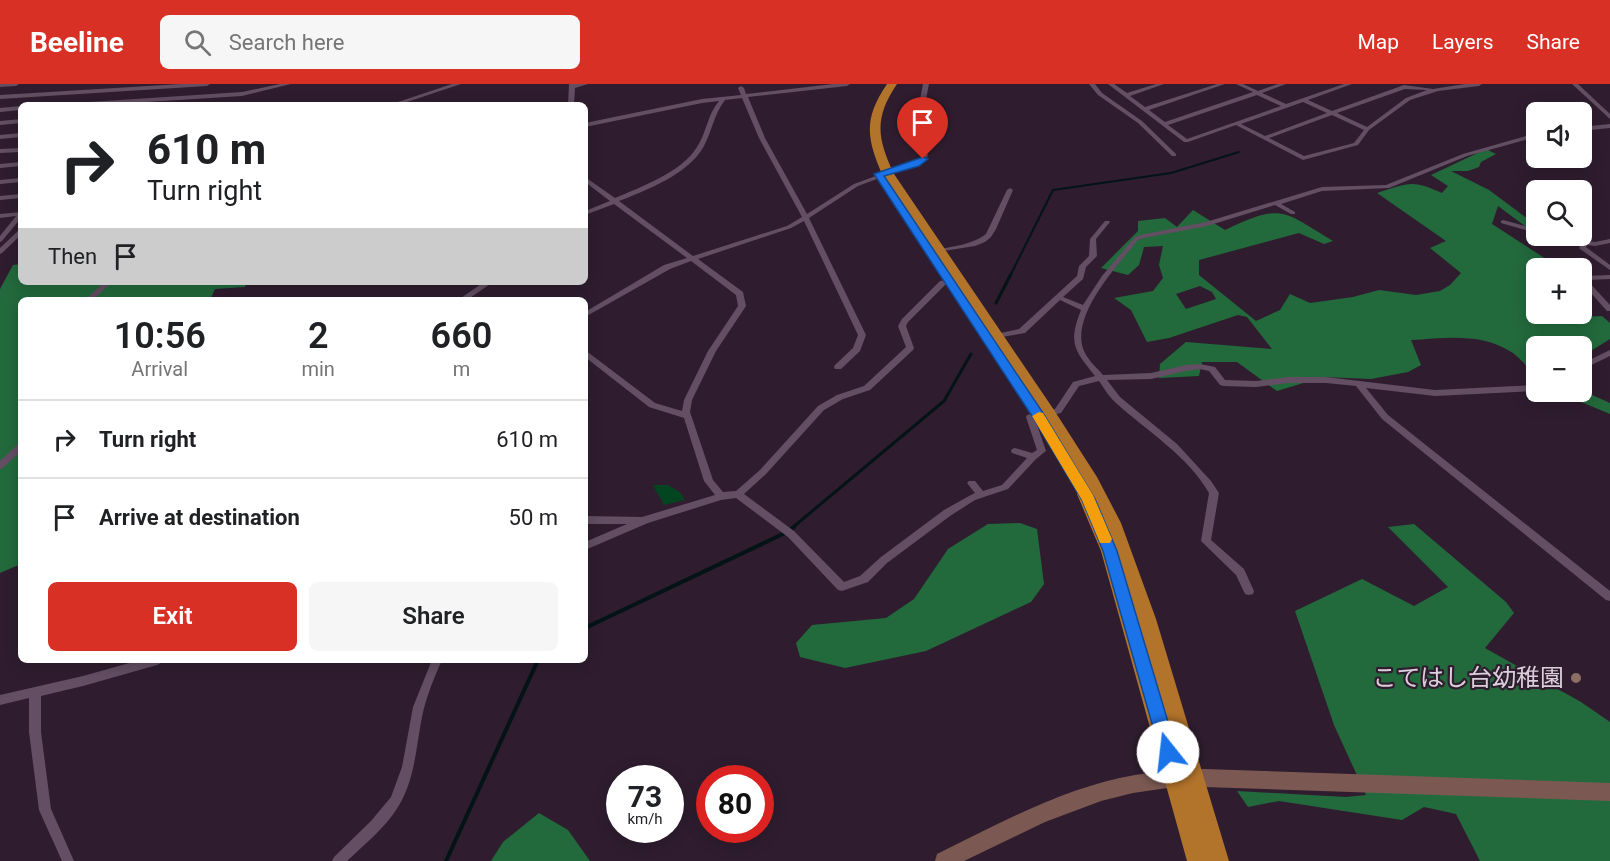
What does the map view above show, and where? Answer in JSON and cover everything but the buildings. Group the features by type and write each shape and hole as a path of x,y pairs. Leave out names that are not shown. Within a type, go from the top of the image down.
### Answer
{"highway":[{"path":"883,84 868,110 865,126 868,151 1044,415 1091,481 1116,533 1146,619 1184,778 1199,861"},
{"path":"892,84 880,103 873,125 883,173 939,251 954,281 996,336 1044,415"},
{"path":"1184,778 1217,861"}],"street":[{"path":"0,85 16,84"},
{"path":"0,97 207,84"},
{"path":"145,102 242,94 288,84"},
{"path":"401,102 458,84"},
{"path":"571,102 573,85 585,84"},
{"path":"588,124 702,101 847,84"},
{"path":"588,313 656,272 807,219 842,193 883,173 916,164 925,156 917,130 926,84"},
{"path":"1092,84 1102,95 1140,122 1174,156"},
{"path":"1111,84 1186,141 1349,84"},
{"path":"1102,95 1125,93 1161,84"},
{"path":"1146,109 1222,84"},
{"path":"1239,84 1286,106"},
{"path":"1165,124 1280,84"},
{"path":"1264,138 1404,87 1437,89 1479,84"},
{"path":"1575,84 1610,117"},
{"path":"135,102 148,86"},
{"path":"588,212 642,188 690,161 700,148 711,115 723,99 743,86 744,97 762,138 807,219 862,334 857,349 838,367"},
{"path":"1236,123 1303,158 1356,144 1367,129 1408,99 1437,89"},
{"path":"223,95 223,102"},
{"path":"1303,100 1367,129"},
{"path":"0,110 18,108"},
{"path":"0,123 18,122"},
{"path":"1592,128 1610,126"},
{"path":"0,137 18,135"},
{"path":"1249,591 1240,572 1206,541 1214,494 1208,483 1174,446 1117,399 1081,353 1077,344 1077,326 1084,308 1136,239 1207,224 1322,189 1387,187 1465,155 1526,138"},
{"path":"0,151 18,150"},
{"path":"0,166 18,165"},
{"path":"0,182 18,180"},
{"path":"588,181 740,294 742,301 739,313 712,351 688,400 686,412 709,481 721,496"},
{"path":"939,251 981,243 990,237 1010,190"},
{"path":"0,198 18,196"},
{"path":"1275,203 1293,213"},
{"path":"0,216 18,214"},
{"path":"0,240 18,218"},
{"path":"996,336 1022,331 1032,318 1047,309 1065,288 1080,277 1083,266 1093,256 1093,239 1107,222"},
{"path":"1503,222 1526,228"},
{"path":"0,252 18,234"},
{"path":"1592,244 1610,241"},
{"path":"1584,246 1582,248 1610,267"},
{"path":"1610,277 1581,278 1607,302 1610,309"},
{"path":"588,545 645,520 721,496 738,494 763,472 821,408 840,397 867,388 910,348 902,326 905,321 943,283 954,281"},
{"path":"92,297 105,285"},
{"path":"466,297 484,285"},
{"path":"1058,297 1084,308"},
{"path":"1592,362 1610,353"},
{"path":"588,355 652,405 687,416"},
{"path":"738,494 787,531 842,587 864,579 884,560 947,513 981,494 1005,487 1032,457 1042,452 1030,417 1058,411 1076,384 1102,377 1153,376 1183,369 1208,367 1223,383 1256,384 1288,380 1317,380 1435,393 1526,388"},
{"path":"1358,383 1385,417 1610,597"},
{"path":"0,466 18,449"},
{"path":"1015,451 1032,457"},
{"path":"972,483 981,494"},
{"path":"588,520 645,520"},
{"path":"0,700 146,663"},
{"path":"338,861 383,817 394,801 408,764 419,708 436,663"},
{"path":"35,692 35,732 45,810 68,861"},
{"path":"944,861 1073,799 1134,783 1184,778 1610,792"}],"green space":[{"path":"1486,149 1496,154 1481,162 1479,167 1468,171 1451,171 1489,190 1526,218 1525,226 1498,206 1492,224 1545,258 1526,258 1526,324 1592,324 1592,316 1602,316 1610,323 1610,339 1592,350 1592,336 1526,336 1526,365 1516,355 1501,346 1476,339 1411,340 1421,365 1408,372 1371,379 1323,377 1277,391 1237,362 1202,362 1199,376 1159,378 1160,364 1186,342 1272,349 1247,317 1238,315 1169,338 1147,342 1131,310 1114,298 1153,291 1163,278 1159,265 1163,246 1144,247 1139,265 1128,275 1101,268 1138,231 1138,221 1165,218 1177,227 1193,210 1225,230 1244,221 1271,213 1303,222 1333,241 1324,244 1299,233 1199,260 1199,275 1256,321 1280,310 1290,294 1310,303 1353,297 1379,290 1416,295 1440,291 1450,285 1461,273 1430,248 1446,241 1377,193 1416,184 1442,193 1448,186 1431,175","holes":["1200,286 1212,292 1216,299 1186,309 1176,294"]},
{"path":"18,264 18,285 246,285 245,287 215,289 211,297 18,297 18,565 0,573 0,289 13,265"},
{"path":"1592,395 1610,403 1610,414 1581,402 1592,402"},
{"path":"653,485 668,485 680,492 685,500 664,505"},
{"path":"1020,523 1037,529 1044,584 1031,602 926,651 845,668 800,657 796,643 812,625 886,618 914,599 948,549 988,524"},
{"path":"1414,524 1506,602 1514,613 1485,648 1581,702 1610,722 1610,861 1480,861 1456,814 1424,807 1402,820 1279,801 1248,807 1237,791 1346,797 1366,795 1334,725 1295,611 1362,579 1414,606 1448,587 1388,527"},
{"path":"539,813 568,830 590,861 491,861 503,842"}],"waterway":[{"path":"1011,274 1053,190 1171,173 1239,152"},
{"path":"996,303 1011,274"},
{"path":"792,528 944,401 971,354"},
{"path":"588,627 794,527"},
{"path":"446,861 537,663"}],"slow traffic":[{"path":"1039,416 1088,499 1105,539"}],"place":[{"name":"こてはし台幼稚園","path":"1576,678"}],"route":[{"path":"923,159 916,164 879,174 1038,416 1088,499 1110,551 1168,752"}]}
